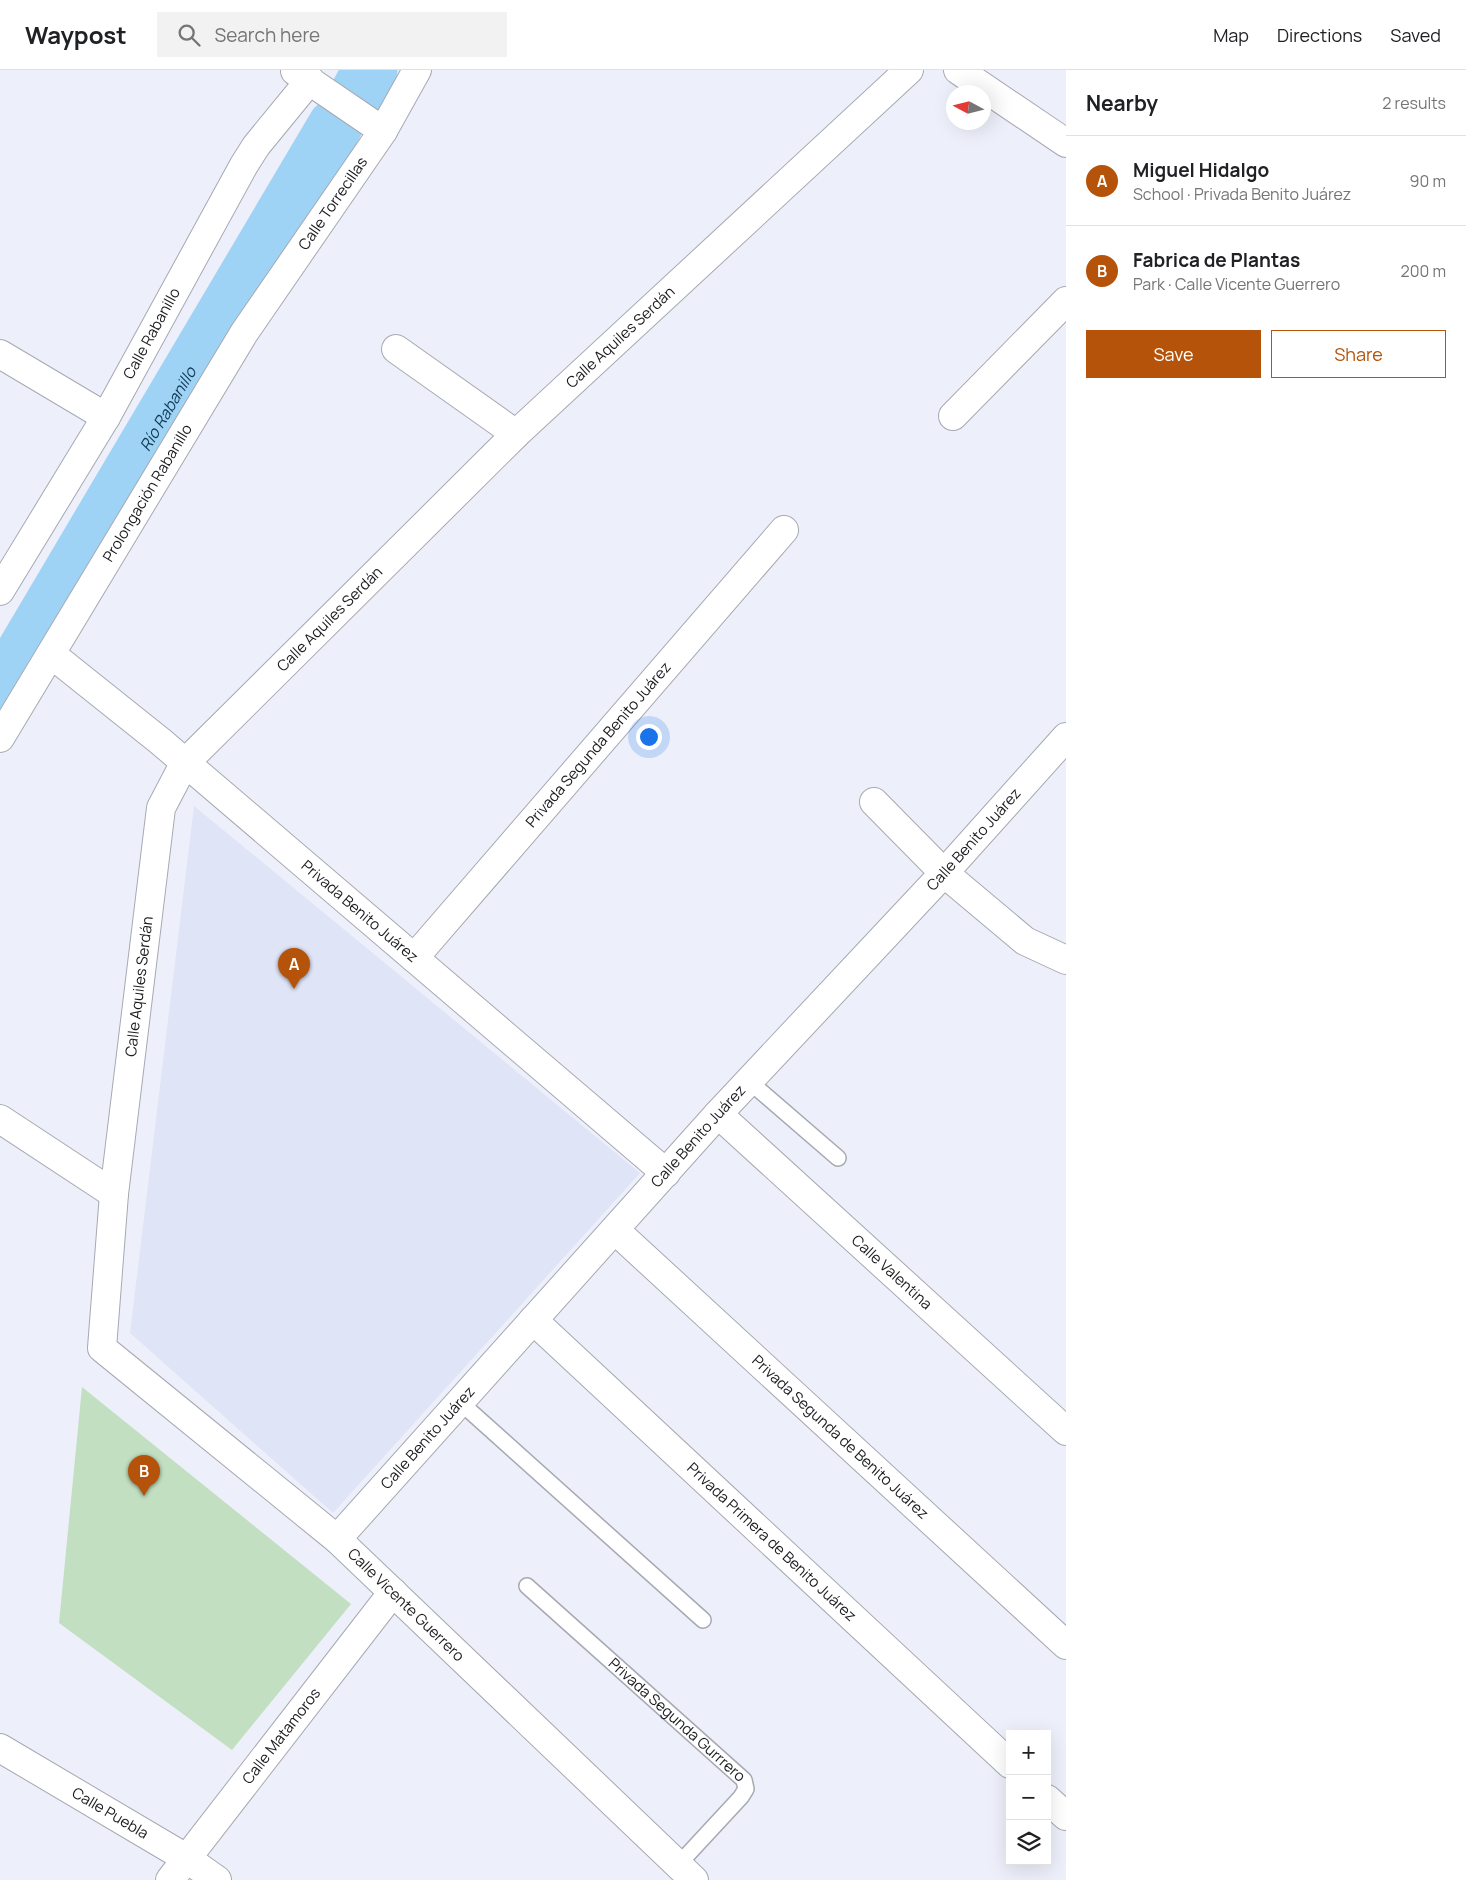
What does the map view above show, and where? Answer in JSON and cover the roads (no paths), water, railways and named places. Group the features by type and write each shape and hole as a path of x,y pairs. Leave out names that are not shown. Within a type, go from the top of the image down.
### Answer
{"street":[{"name":"Calle Torrecillas","path":"244,333 383,131 417,70"},
{"name":"Calle Aquiles Serdán","path":"102,1348 114,1194 161,808 184,764 516,434 909,70"},
{"path":"958,70 1066,144"},
{"path":"302,75 383,131"},
{"name":"Calle Rabanillo","path":"0,591 106,417 244,165 302,75"},
{"path":"952,416 1066,301"},
{"name":"Prolongación Rabanillo","path":"0,738 244,333"},
{"path":"396,349 516,434"},
{"path":"0,354 106,417"},
{"name":"Privada Segunda Benito Juárez","path":"414,958 784,530"},
{"name":"Privada Benito Juárez","path":"51,654 414,958 666,1174"},
{"name":"Calle Benito Juárez","path":"337,1539 461,1403 718,1114 944,873 1066,738"},
{"path":"874,802 944,873 1025,941 1066,960"},
{"name":"Calle Valentina","path":"718,1114 1066,1431"},
{"path":"0,1119 114,1194"},
{"name":"Privada Segunda de Benito Juárez","path":"614,1230 1066,1645"},
{"name":"Privada Primera de Benito Juárez","path":"533,1320 1006,1760"},
{"name":"Calle Vicente Guerrero","path":"102,1348 337,1539 686,1873"},
{"name":"Calle Matamoros","path":"170,1880 393,1592"},
{"name":"Calle Puebla","path":"0,1748 186,1858 217,1880"},
{"path":"1051,1803 1066,1816"}],"lane":[{"path":"750,1082 838,1158"},
{"path":"461,1403 703,1620"},
{"name":"Privada Segunda Gurrrero","path":"528,1586 744,1780 746,1788 741,1797 686,1873"}],"waterway":[{"name":"Río Rabanillo","path":"357,94 370,70"},
{"name":"Río Rabanillo","path":"0,692 335,126"}],"place":[{"name":"Miguel Hidalgo","path":"294,989"},
{"name":"Fabrica de Plantas","path":"144,1496"}]}
